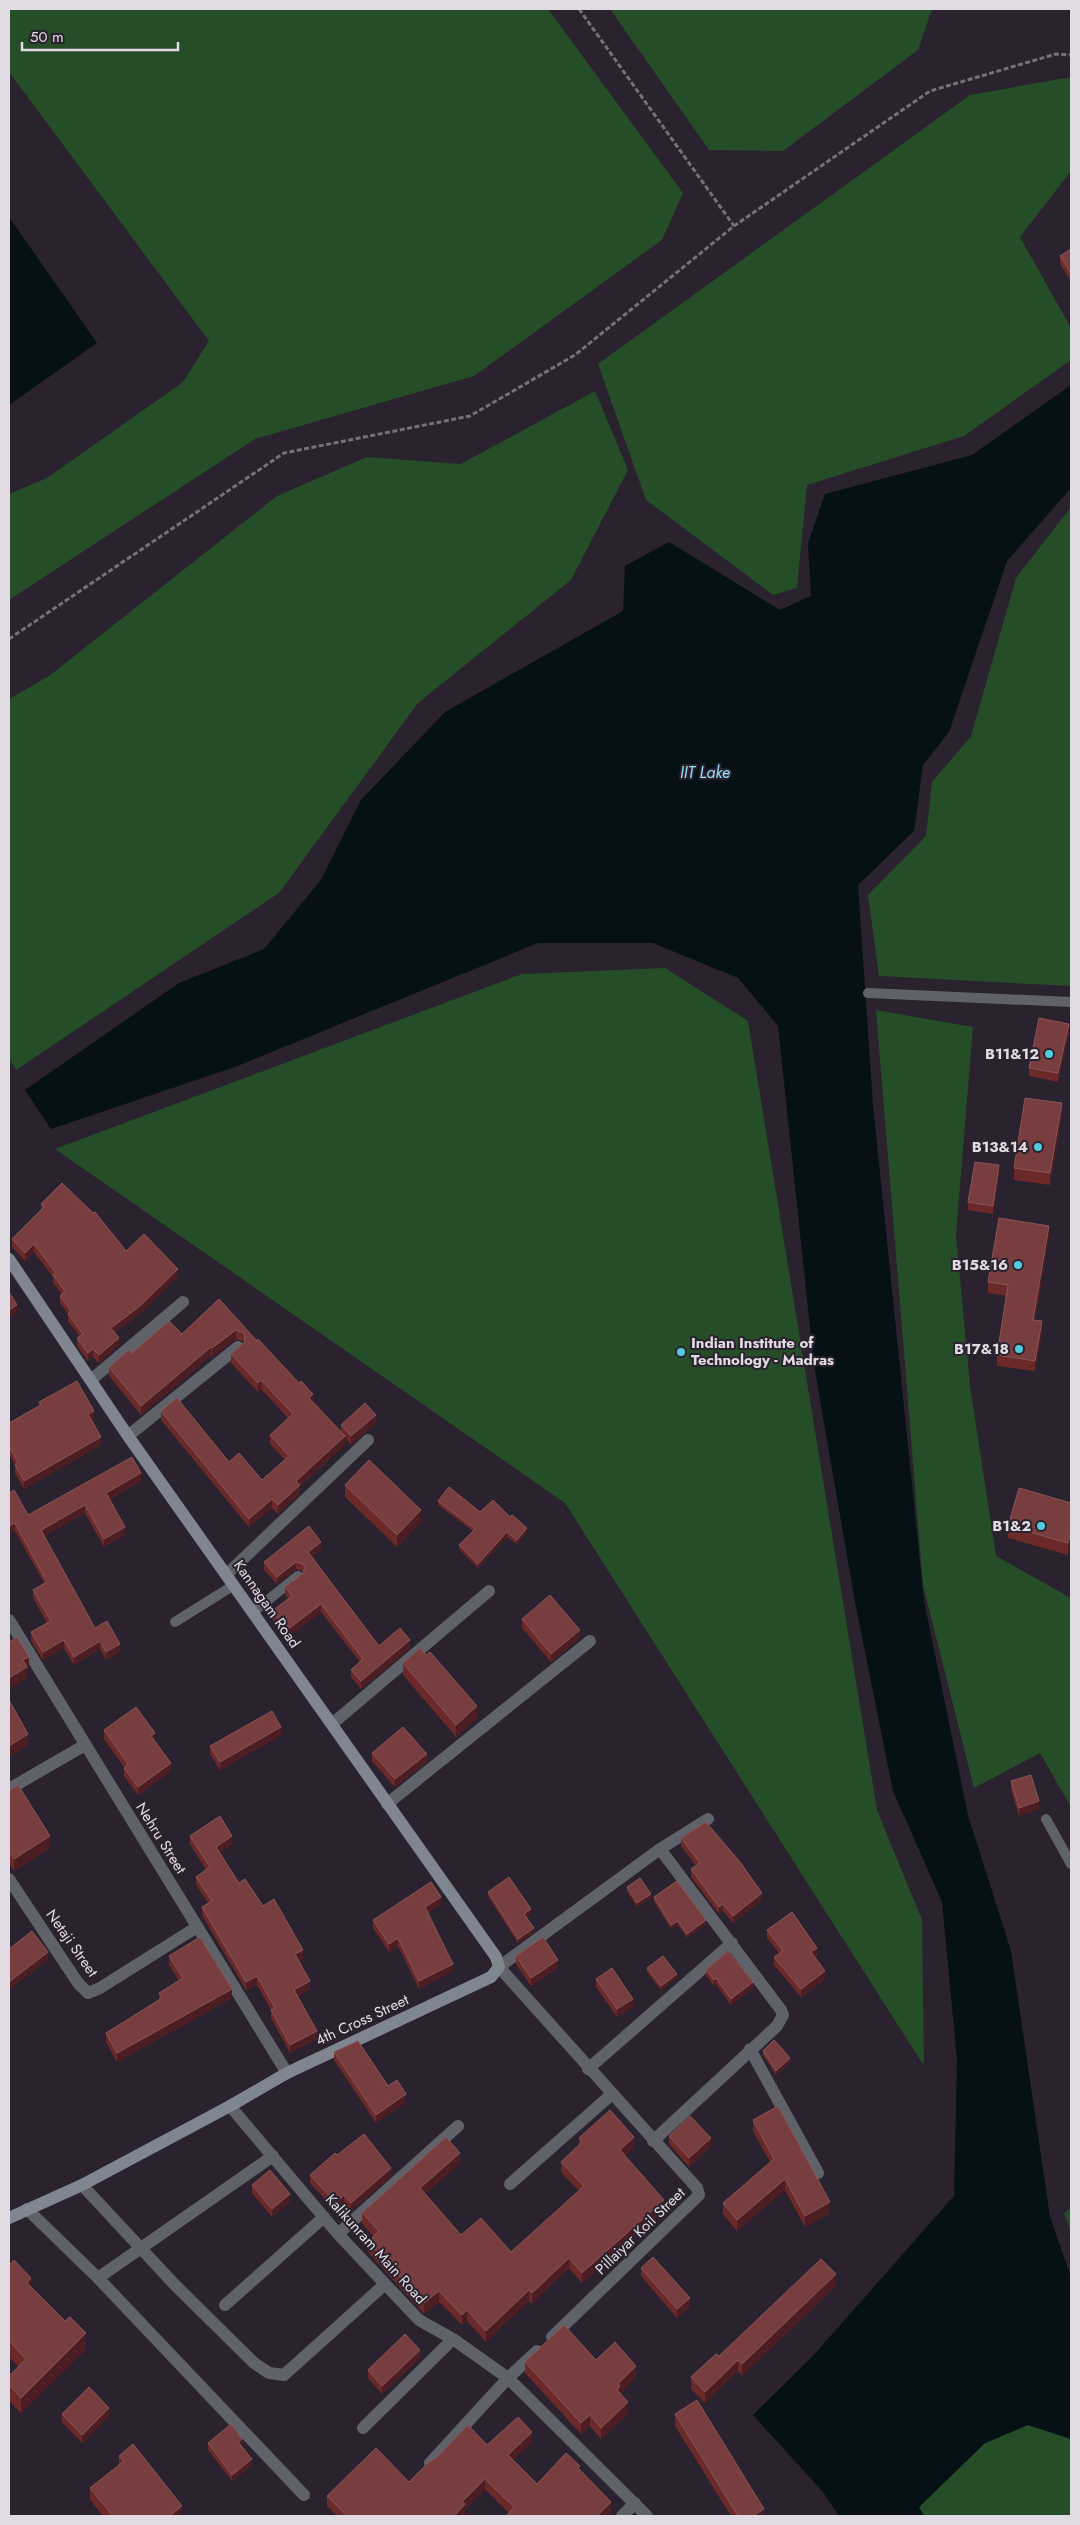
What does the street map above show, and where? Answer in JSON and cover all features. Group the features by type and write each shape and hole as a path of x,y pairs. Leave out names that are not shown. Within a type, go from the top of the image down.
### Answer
{"street":[{"name":"Kannagam Road","path":"9,1259 128,1436 496,1957 499,1967"},
{"path":"91,1380 182,1302"},
{"path":"128,1436 238,1347"},
{"path":"226,1574 368,1440"},
{"path":"332,1724 489,1591"},
{"name":"Nehru Street","path":"9,1620 287,2073"},
{"path":"387,1804 590,1641"},
{"path":"9,1789 85,1745"},
{"name":"4th Cross Street","path":"9,2218 82,2185 230,2106 287,2073 491,1977 499,1967 660,1849 708,1819"},
{"path":"653,2141 777,2026 783,2015 732,1943 660,1849"},
{"name":"Netaji Street","path":"9,1879 78,1983 88,1993 100,1988 197,1928"},
{"path":"588,2069 732,1943"},
{"name":"Pillaiyar Koil Street","path":"430,2463 508,2378 699,2195 697,2188 588,2069 499,1967"},
{"path":"750,2049 818,2173"},
{"path":"510,2184 612,2094"},
{"name":"Kalikunram Main Road","path":"230,2106 338,2234 419,2320 453,2339 508,2378 647,2516"},
{"path":"338,2234 458,2126"},
{"path":"98,2278 273,2156"},
{"path":"82,2185 140,2248 254,2363 269,2373 284,2375 384,2285"},
{"path":"27,2209 98,2278 304,2495"},
{"path":"225,2305 324,2217"},
{"path":"363,2428 453,2339"},
{"path":"622,2516 634,2503"}],"lane":[{"path":"868,993 1071,1002"},
{"path":"253,1612 298,1576"},
{"path":"175,1622 234,1585"},
{"path":"1046,1819 1071,1864"}],"path":[{"path":"579,9 734,226"},
{"path":"9,639 284,454 470,416 575,355 734,226 930,91 1056,54 1071,55"}],"green space":[{"path":"9,9 548,9 683,193 662,240 474,376 255,439 9,600 9,494 47,478 183,382 209,341 9,72"},
{"path":"610,9 932,9 918,50 783,151 709,150"},
{"path":"1071,77 1071,171 1020,237 1071,328 1071,360 964,436 807,485 797,588 773,595 646,500 598,364 970,95"},
{"path":"595,391 628,470 571,580 418,703 279,893 16,1070 9,1058 9,699 49,676 277,496 367,457 461,464"},
{"path":"1071,507 1071,986 879,976 868,895 926,836 932,782 971,736 1016,578"},
{"path":"665,968 748,1021 877,1810 922,1920 924,2066 565,1503 55,1149 522,974"},
{"path":"876,1010 973,1027 956,1235 970,1386 996,1556 1071,1598 1071,1807 1040,1753 974,1788 923,1585"},
{"path":"1071,2208 1071,2233 1064,2213"},
{"path":"1028,2425 1071,2439 1071,2516 924,2516 919,2507 985,2443"}],"water":[{"path":"9,217 97,343 9,405"},
{"name":"IIT Lake","path":"1071,385 1071,488 1007,561 949,732 923,765 914,831 858,885 873,1105 924,1601 968,1815 1011,1951 1050,2217 1071,2277 1071,2439 1028,2425 985,2443 919,2507 924,2516 839,2516 823,2492 753,2415 812,2357 954,2196 957,2059 942,1902 893,1791 855,1602 814,1365 778,1026 738,978 653,943 538,943 235,1067 51,1129 25,1090 179,983 264,949 321,880 361,800 445,712 623,611 625,566 669,542 780,610 811,596 808,543 825,494 972,455"}],"building":[{"path":"1071,249 1071,274 1060,256"},
{"name":"B11&12","path":"1039,1018 1069,1024 1058,1073 1029,1068"},
{"name":"B13&14","path":"1025,1098 1062,1103 1050,1173 1014,1168"},
{"path":"975,1162 999,1165 993,1206 968,1202"},
{"path":"62,1183 93,1213 95,1212 126,1251 144,1234 178,1269 140,1306 111,1328 119,1338 99,1355 93,1349 88,1353 77,1338 83,1334 68,1314 71,1311 60,1296 65,1291 53,1275 56,1273 34,1244 25,1253 12,1239 44,1207 41,1204"},
{"path":"999,1218 1049,1226 1033,1320 1042,1321 1035,1361 997,1355 1008,1285 988,1282"},
{"path":"9,1292 17,1305 9,1310"},
{"path":"219,1299 257,1341 258,1339 299,1383 301,1381 313,1394 309,1398 345,1436 296,1481 300,1485 278,1505 272,1499 249,1519 161,1411 177,1398 229,1462 239,1453 262,1480 289,1456 270,1435 293,1414 261,1380 258,1383 231,1354 245,1342 244,1333 236,1330 211,1347 141,1406 109,1367 129,1350 132,1353 169,1321 182,1334"},
{"path":"77,1381 94,1411 88,1414 101,1437 24,1481 15,1465 18,1463 9,1446 9,1423 41,1405 39,1402"},
{"path":"365,1403 376,1415 351,1436 341,1425"},
{"path":"132,1457 141,1473 106,1493 125,1527 104,1539 85,1505 41,1530 95,1628 107,1621 120,1644 106,1652 100,1641 74,1657 64,1640 43,1652 31,1632 51,1621 33,1590 47,1582 15,1523 9,1526 9,1493 14,1490 28,1515"},
{"path":"369,1460 421,1510 397,1535 345,1485"},
{"path":"449,1487 480,1512 493,1500 510,1517 512,1515 527,1528 517,1540 507,1532 478,1564 459,1545 475,1529 438,1501"},
{"name":"B1&2","path":"1019,1488 1071,1503 1071,1531 1068,1543 1008,1526"},
{"path":"309,1526 321,1542 308,1552 379,1646 400,1628 410,1640 361,1681 351,1670 363,1659 321,1604 287,1630 272,1611 292,1596 285,1587 302,1574 305,1568 303,1564 296,1562 277,1577 264,1562"},
{"path":"550,1595 580,1630 551,1654 522,1619"},
{"path":"17,1637 29,1657 23,1660 27,1667 9,1678 9,1638 11,1641"},
{"path":"420,1648 426,1655 430,1652 477,1706 456,1725 403,1663"},
{"path":"9,1700 28,1734 9,1746"},
{"path":"136,1707 155,1733 151,1736 171,1763 138,1787 124,1768 128,1764 104,1730"},
{"path":"272,1711 281,1727 220,1762 210,1746"},
{"path":"403,1727 427,1754 395,1779 372,1753"},
{"path":"1031,1775 1039,1801 1019,1808 1011,1781"},
{"path":"18,1785 50,1836 14,1859 9,1851 9,1791"},
{"path":"220,1816 232,1836 216,1847 239,1883 245,1879 263,1906 274,1899 303,1950 295,1954 310,1981 294,1990 317,2031 290,2045 271,2010 275,2008 257,1976 246,1982 202,1907 212,1901 196,1877 210,1867 190,1836"},
{"path":"706,1822 740,1862 762,1893 733,1916 723,1904 719,1907 691,1869 700,1863 681,1838"},
{"path":"509,1877 531,1909 524,1914 534,1928 518,1939 488,1892"},
{"path":"640,1878 651,1894 637,1903 627,1887"},
{"path":"677,1881 706,1920 687,1934 678,1921 671,1925 654,1897"},
{"path":"431,1882 441,1897 425,1907 453,1964 419,1981 398,1938 389,1944 373,1920"},
{"path":"792,1912 817,1948 811,1952 825,1971 801,1989 774,1957 783,1951 767,1930"},
{"path":"32,1931 48,1952 9,1982 9,1949"},
{"path":"200,1937 232,1989 117,2053 106,2033 162,1998 159,1993 183,1978 169,1956"},
{"path":"543,1937 558,1960 531,1978 516,1956"},
{"path":"728,1951 753,1982 731,1999 716,1978 714,1980 706,1970"},
{"path":"663,1956 677,1974 661,1986 647,1968"},
{"path":"612,1968 633,1999 617,2009 596,1979"},
{"path":"774,2040 790,2058 776,2071 763,2051"},
{"path":"358,2041 388,2086 397,2080 406,2094 376,2115 334,2052"},
{"path":"778,2106 830,2202 805,2216 785,2179 737,2220 723,2203 774,2159 753,2120"},
{"path":"610,2110 634,2137 620,2150 664,2200 582,2273 569,2258 532,2293 529,2290 486,2331 467,2310 462,2315 439,2291 424,2303 368,2242 379,2231 362,2213 446,2137 460,2153 420,2188 461,2235 481,2218 511,2252 584,2186 561,2162 582,2142 579,2138"},
{"path":"690,2116 711,2138 689,2158 669,2136"},
{"path":"364,2134 391,2168 351,2203 344,2195 336,2203 310,2175 335,2153 337,2155"},
{"path":"270,2170 290,2194 272,2209 252,2185"},
{"path":"653,2257 690,2298 677,2309 641,2268"},
{"path":"821,2259 836,2274 742,2364 738,2360 705,2392 691,2377 716,2354 719,2356"},
{"path":"14,2260 31,2278 27,2283 65,2321 70,2317 86,2333 21,2398 9,2385 9,2376 26,2359 9,2341 9,2265"},
{"path":"564,2325 596,2360 615,2342 636,2366 618,2384 620,2386 617,2390 628,2402 601,2428 590,2415 581,2423 525,2362"},
{"path":"405,2334 420,2350 382,2386 368,2370"},
{"path":"89,2387 109,2408 82,2435 62,2414"},
{"path":"697,2400 764,2509 753,2516 738,2516 675,2414"},
{"path":"518,2417 532,2432 508,2455 537,2484 566,2453 580,2466 578,2468 611,2502 597,2516 506,2516 514,2507 485,2479 462,2502 465,2504 454,2516 347,2516 327,2496 376,2448 409,2482 468,2425 487,2445"},
{"path":"231,2424 242,2439 238,2442 252,2459 232,2475 208,2443"},
{"path":"133,2444 182,2506 170,2516 113,2516 90,2488 124,2461 119,2456"}],"place":[{"name":"B11&12","path":"1049,1054"},
{"name":"B13&14","path":"1038,1147"},
{"name":"B15&16","path":"1018,1265"},
{"name":"B17&18","path":"1019,1349"},
{"name":"Indian Institute of Technology - Madras","path":"681,1352"},
{"name":"B1&2","path":"1041,1526"}]}
